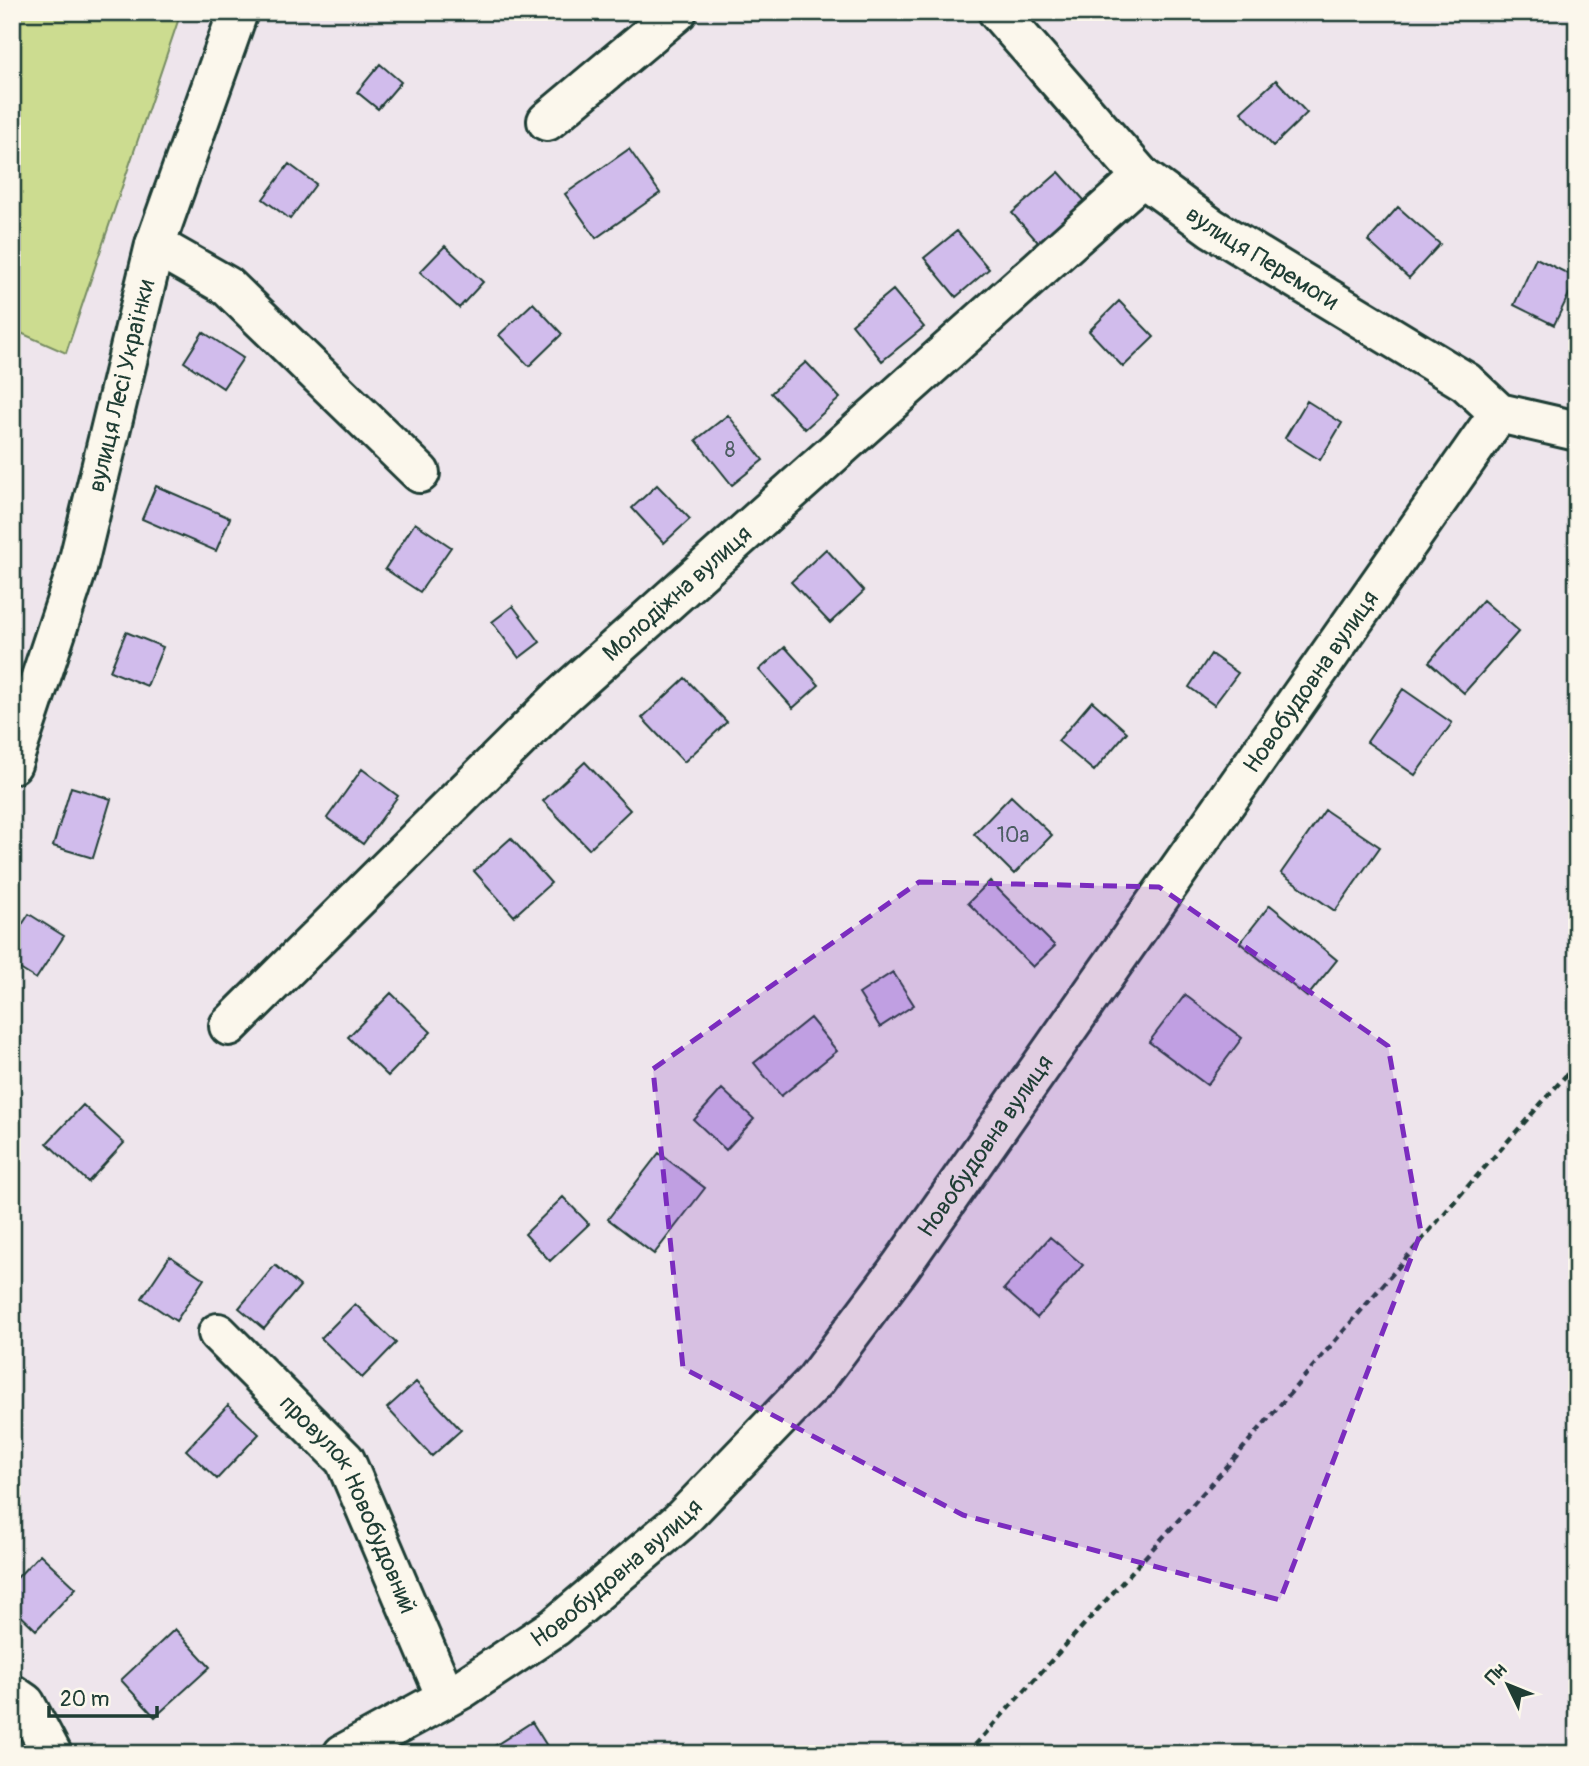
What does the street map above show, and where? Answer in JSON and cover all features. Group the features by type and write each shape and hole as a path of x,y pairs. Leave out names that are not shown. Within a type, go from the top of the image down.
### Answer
{"street":[{"name":"вулиця Лесі Українки","path":"12,764 76,572 155,245 237,12"},
{"path":"547,121 677,12"},
{"name":"вулиця Перемоги","path":"998,12 1142,177 1212,228 1466,382 1499,413"},
{"name":"Молодіжна вулиця","path":"229,1026 560,698 1142,177"},
{"path":"155,245 227,286 420,473"},
{"path":"1499,413 1577,431"},
{"name":"Новобудовна вулиця","path":"342,1754 446,1697 555,1627 680,1521 815,1381 901,1266 1499,413"},
{"name":"провулок Новобудовний","path":"218,1333 345,1460 446,1697"},
{"path":"12,1694 25,1703 52,1754"}],"path":[{"path":"967,1754 1232,1461 1577,1063"}],"highlighted area":[{"path":"919,882 1159,887 1388,1046 1421,1232 1280,1600 963,1515 683,1368 653,1069"}],"green space":[{"path":"12,12 181,12 66,353 12,329"}],"building":[{"path":"380,64 401,82 378,109 357,92"},
{"path":"1276,80 1307,113 1273,146 1241,112"},
{"path":"629,149 660,193 596,238 565,194"},
{"path":"289,164 316,184 290,219 263,199"},
{"path":"1059,172 1092,209 1045,250 1012,213"},
{"path":"1398,207 1440,244 1409,278 1368,241"},
{"path":"957,231 989,269 956,297 924,258"},
{"path":"445,246 483,282 459,308 420,272"},
{"path":"1536,258 1577,278 1554,325 1514,305"},
{"path":"893,290 924,327 882,361 852,324"},
{"path":"1119,301 1154,337 1123,367 1089,331"},
{"path":"533,303 562,334 529,366 499,335"},
{"path":"203,332 243,358 223,388 184,362"},
{"path":"806,362 840,398 805,429 771,393"},
{"path":"1307,401 1342,423 1320,460 1285,438"},
{"path":"728,415 763,460 732,485 696,440"},
{"path":"657,485 690,519 664,543 632,508"},
{"path":"156,486 230,518 216,551 142,519"},
{"path":"415,523 451,547 420,592 385,569"},
{"path":"826,549 864,591 830,623 791,582"},
{"path":"1483,600 1519,631 1464,693 1429,662"},
{"path":"513,606 540,642 519,658 492,622"},
{"path":"126,632 163,647 147,686 110,671"},
{"path":"785,647 819,685 793,708 759,670"},
{"path":"1211,654 1238,673 1214,705 1189,687"},
{"path":"685,678 727,722 684,762 642,718"},
{"path":"1403,689 1452,723 1415,775 1367,742"},
{"path":"1092,701 1127,732 1094,771 1058,741"},
{"path":"585,762 630,810 589,849 543,801"},
{"path":"362,769 398,796 363,844 327,818"},
{"path":"71,787 111,799 93,858 53,846"},
{"path":"1011,796 1052,835 1014,874 974,834"},
{"path":"1325,810 1380,847 1335,911 1281,873"},
{"path":"511,838 551,883 514,916 474,871"},
{"path":"990,881 1055,946 1033,967 968,903"},
{"path":"1270,905 1337,960 1307,997 1240,943"},
{"path":"29,914 64,936 36,979 12,964 12,940"},
{"path":"893,972 914,1005 880,1027 859,994"},
{"path":"391,993 431,1032 388,1076 348,1037"},
{"path":"1185,995 1242,1038 1207,1085 1149,1042"},
{"path":"810,1018 837,1051 781,1096 754,1063"},
{"path":"722,1089 754,1119 726,1150 694,1120"},
{"path":"83,1105 124,1143 88,1182 47,1143"},
{"path":"659,1153 705,1188 654,1254 608,1219"},
{"path":"563,1197 589,1224 550,1261 525,1234"},
{"path":"1050,1237 1083,1265 1037,1318 1004,1289"},
{"path":"170,1256 204,1279 176,1321 142,1298"},
{"path":"275,1265 300,1286 264,1329 239,1308"},
{"path":"355,1304 396,1343 362,1378 321,1338"},
{"path":"416,1382 461,1430 432,1456 387,1408"},
{"path":"228,1405 259,1434 217,1479 186,1450"},
{"path":"40,1554 76,1588 36,1630 12,1607 12,1583"},
{"path":"175,1629 210,1667 155,1717 121,1680"},
{"path":"532,1722 552,1754 482,1754"}]}
